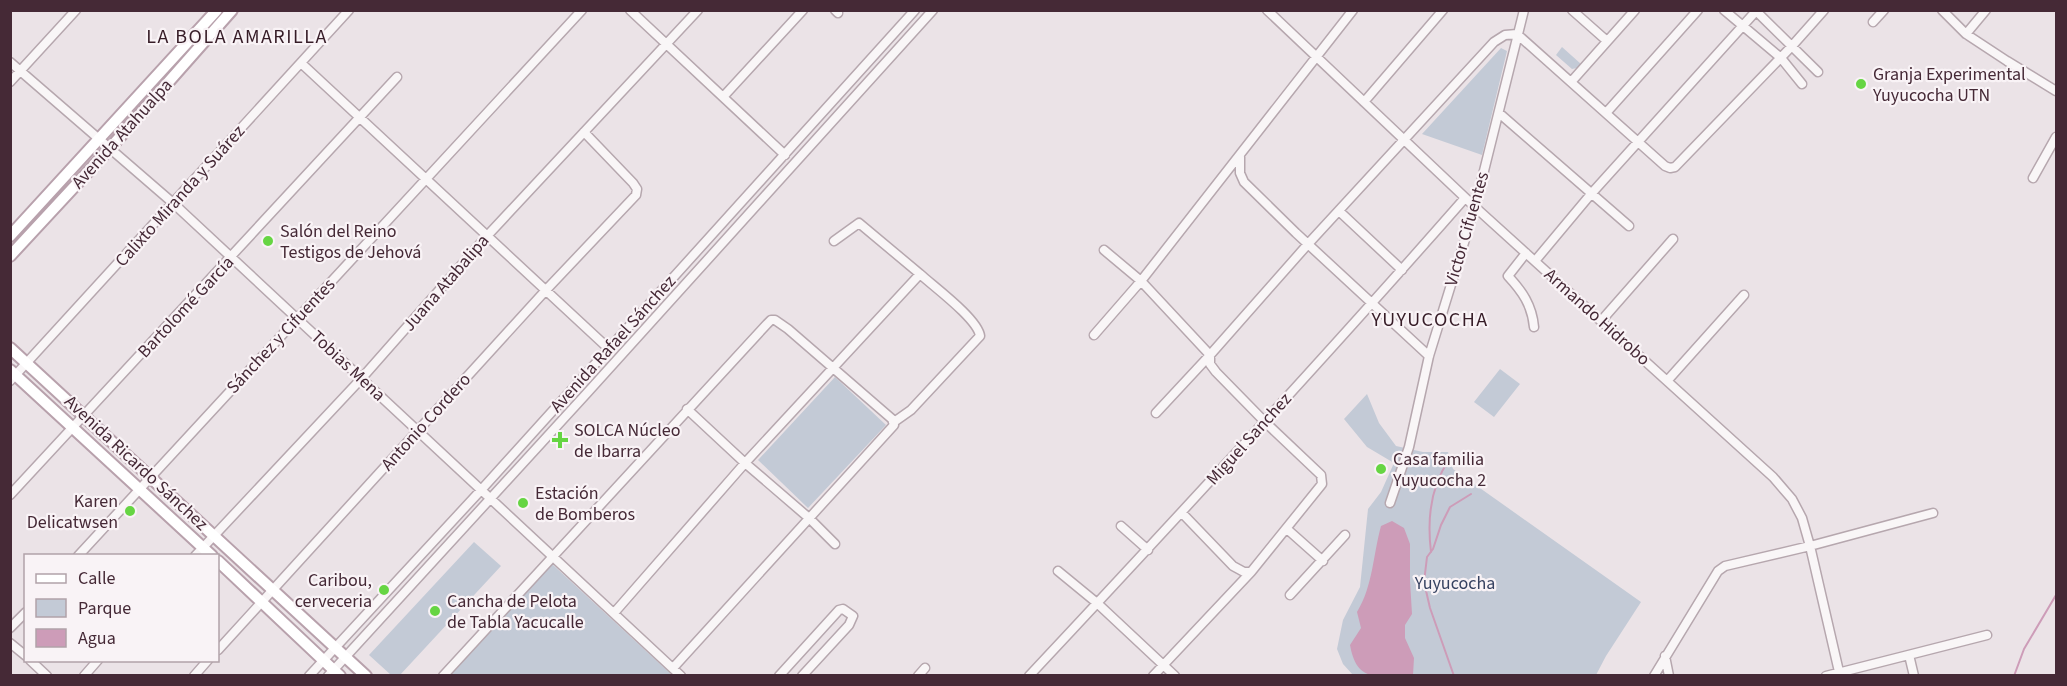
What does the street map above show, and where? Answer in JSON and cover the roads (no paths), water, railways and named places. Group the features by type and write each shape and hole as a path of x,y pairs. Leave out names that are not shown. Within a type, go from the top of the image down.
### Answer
{"main road":[{"name":"Avenida Atahualpa","path":"10,236 217,10"},
{"name":"Avenida Atahualpa","path":"10,256 111,147 232,10"},
{"name":"Avenida Ricardo Sánchez","path":"10,348 366,675"},
{"name":"Avenida Ricardo Sánchez","path":"12,375 140,489 199,551"},
{"path":"219,562 324,660 334,673"}],"street":[{"path":"10,82 76,10"},
{"name":"Calixto Miranda y Suárez","path":"12,375 27,363 349,10"},
{"name":"Sánchez y Cifuentes","path":"79,554 582,10"},
{"path":"630,10 785,155"},
{"name":"Juana Atabalipa","path":"199,551 361,379 487,236 698,10"},
{"path":"723,97 803,10"},
{"name":"Avenida Rafael Sánchez","path":"309,675 482,489 915,10"},
{"name":"Avenida Rafael Sánchez","path":"334,673 345,656 587,393 933,10"},
{"name":"Armando Hidrobo","path":"1267,10 1465,198 1773,477 1792,499 1802,518 1810,546 1840,674"},
{"path":"1094,335 1141,281 1240,157 1353,10"},
{"path":"1364,102 1443,10"},
{"name":"Victor Cifuentes","path":"1390,503 1409,447 1429,356 1475,207 1524,10"},
{"path":"1572,10 1607,42"},
{"path":"1606,113 1698,10"},
{"path":"1724,10 1781,58 1802,84"},
{"path":"1156,413 1494,42 1505,35 1517,34 1670,168 1675,167 1781,58 1824,10"},
{"path":"1873,22 1884,10"},
{"path":"1942,10 1966,34 2056,91"},
{"path":"1966,34 1986,10"},
{"path":"1571,82 1633,11"},
{"path":"1535,261 1591,194 1756,11 1818,72"},
{"name":"Tobias Mena","path":"10,62 173,203 681,675"},
{"path":"301,63 609,349"},
{"name":"Bartolomé García","path":"10,495 86,416 397,77"},
{"path":"1499,113 1629,226"},
{"name":"Antonio Cordero","path":"219,649 546,290 636,195 637,189 633,183 584,132"},
{"path":"2032,178 2056,137"},
{"path":"1240,157 1240,173 1244,182 1429,356"},
{"name":"Miguel Sanchez","path":"1029,675 1182,513 1465,198"},
{"path":"1339,210 1402,270"},
{"path":"834,242 859,223 969,318 979,331 980,336 911,410 891,419"},
{"path":"1601,321 1673,239"},
{"path":"1104,250 1141,281 1210,355 1210,364 1216,372 1264,422 1317,471 1321,476 1322,484 1251,572 1153,675"},
{"path":"1526,253 1508,276 1526,298 1531,309 1534,327"},
{"path":"614,613 745,464 920,274"},
{"path":"1667,381 1744,295"},
{"path":"443,675 687,409 771,320 775,320 891,419 892,428 673,668"},
{"path":"577,383 587,393"},
{"path":"687,409 835,544"},
{"path":"1182,513 1233,566 1244,572 1251,572"},
{"path":"1654,675 1718,571 1733,563 1810,546 1933,513"},
{"path":"1121,526 1148,550"},
{"path":"1287,529 1323,561"},
{"path":"1290,595 1345,535"},
{"path":"1058,571 1097,603 1175,675"},
{"path":"779,675 839,610 849,612 853,616 849,625 802,675"},
{"path":"10,628 24,614"},
{"path":"1826,675 1840,674 1987,635"},
{"path":"10,643 24,654"},
{"path":"1910,655 1914,675"},
{"path":"1665,656 1669,675"},
{"path":"32,662 47,675"},
{"path":"84,675 96,662"},
{"path":"194,675 206,662"},
{"path":"918,675 925,668"}],"water":[{"path":"1392,521 1404,528 1410,544 1412,614 1405,625 1405,638 1414,658 1413,675 1380,676 1364,672 1358,667 1350,645 1361,628 1357,612 1370,581 1381,526"}],"waterway":[{"path":"1431,552 1429,528 1431,504 1438,481 1449,460"},
{"path":"1454,676 1430,608 1424,582 1427,557 1433,549 1450,507 1471,494"},
{"path":"2014,676 2024,649 2056,595"}],"place":[{"name":"Granja Experimental Yuyucocha UTN","path":"1861,84"},
{"name":"Salón del Reino Testigos de Jehová","path":"268,241"},
{"name":"SOLCA Núcleo de Ibarra","path":"560,440"},
{"name":"Casa familia Yuyucocha 2","path":"1381,469"},
{"name":"Estación de Bomberos","path":"523,503"},
{"name":"Karen Delicatwsen","path":"130,511"},
{"name":"Caribou, cerveceria","path":"384,590"},
{"name":"Cancha de Pelota de Tabla Yacucalle","path":"435,611"}],"district":[{"name":"LA BOLA AMARILLA","path":"237,37"},
{"name":"YUYUCOCHA","path":"1430,320"}],"park label":[{"name":"Yuyucocha","path":"1455,583"}]}
